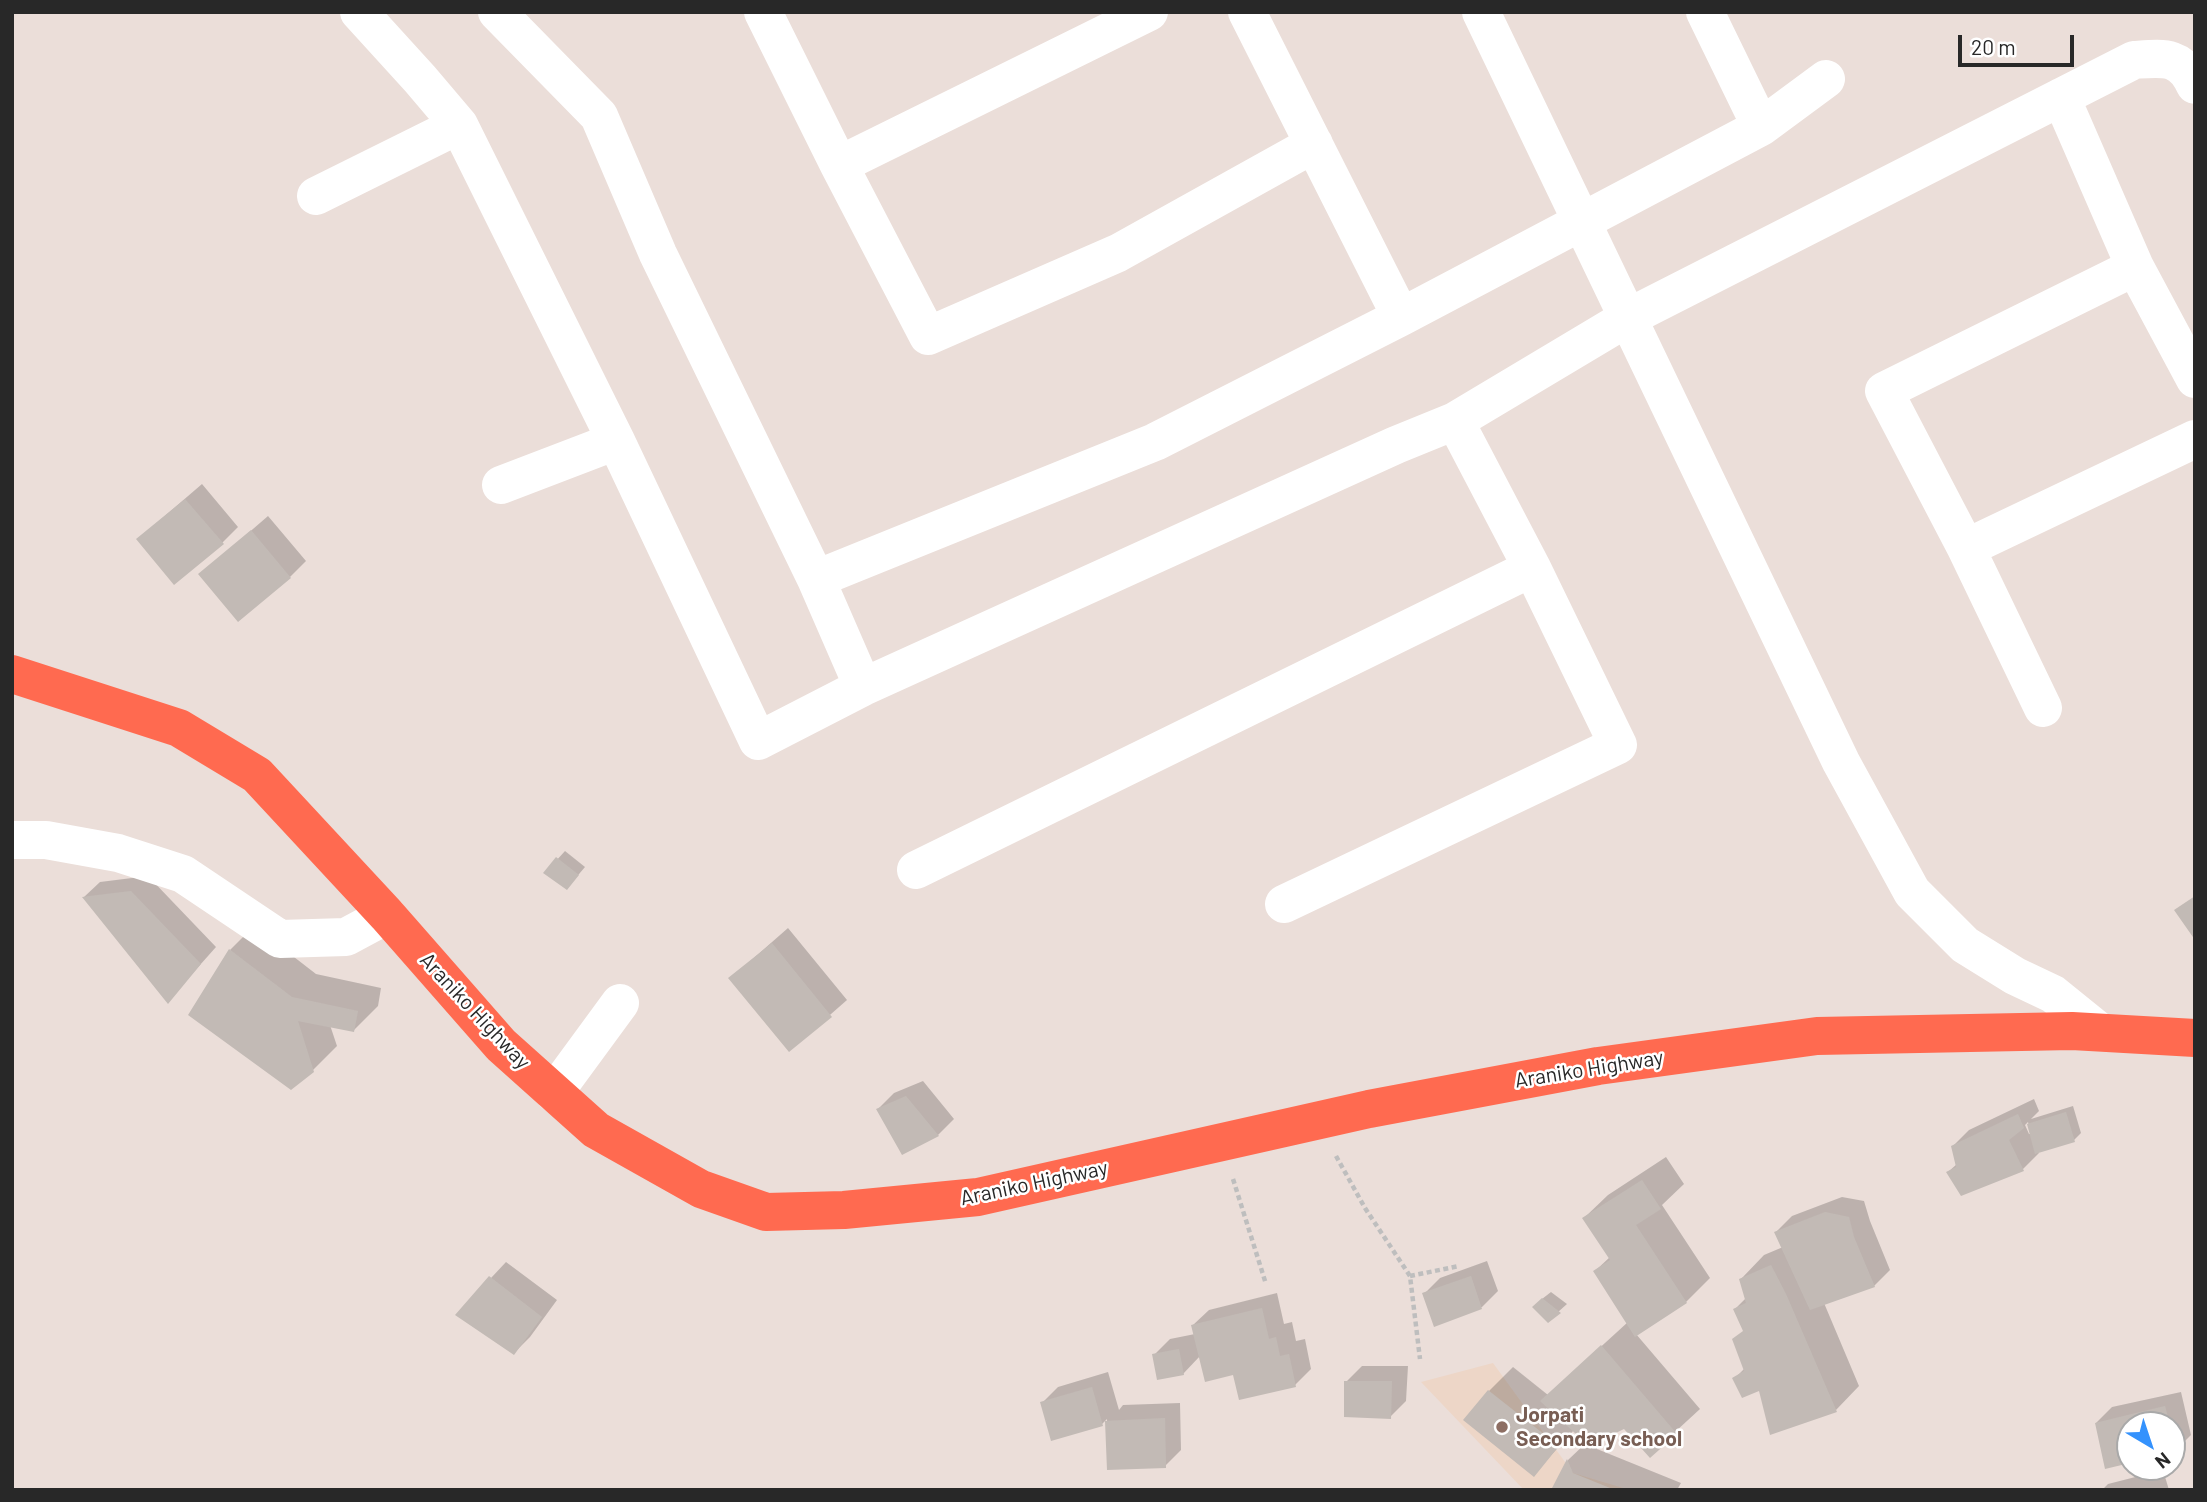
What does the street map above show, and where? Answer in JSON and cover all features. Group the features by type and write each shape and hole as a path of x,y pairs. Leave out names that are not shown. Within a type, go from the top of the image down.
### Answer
{"highway":[{"name":"Araniko Highway","path":"12,674 179,728 257,775 387,915 500,1045 596,1130 701,1189 766,1212 845,1210 978,1198 1317,1121 1598,1066 1817,1036 2071,1031 2195,1038"}],"street":[{"path":"359,12 459,125 616,441 758,741 863,687 1396,445 1455,421 1629,317 2134,60 2171,59 2188,71 2195,85"},
{"path":"497,12 599,116 658,254 816,579 863,687"},
{"path":"763,12 928,336 1118,253 1314,144"},
{"path":"839,165 1149,12"},
{"path":"1247,12 1401,317"},
{"path":"1481,12 1841,762 1912,892 1965,944 2015,976 2053,994 2100,1032"},
{"path":"1705,12 1760,127"},
{"path":"816,579 1155,442 1401,317 1760,127 1826,79"},
{"path":"2062,97 2135,267 2195,379"},
{"path":"316,197 459,125"},
{"path":"2043,708 1966,548 1884,391 2135,267"},
{"path":"1284,904 1618,745 1532,568 1455,421"},
{"path":"1966,548 2195,439"},
{"path":"501,485 616,441"},
{"path":"916,870 1532,568"},
{"path":"12,840 46,840 118,853 183,874 280,939 346,937 387,915"},
{"path":"554,1093 621,1003"}],"path":[{"path":"1317,1121 1366,1208 1410,1276 1420,1359"},
{"path":"1228,1140 1234,1185 1266,1284"},
{"path":"1410,1276 1459,1266"}],"shaded area":[{"name":"Jorpati Secondary school","path":"1493,1363 1573,1473 1630,1490 1524,1490 1421,1382"}],"building":[{"path":"185,499 224,544 174,585 136,539"},
{"path":"251,530 291,578 238,622 198,574"},
{"path":"556,857 579,875 567,890 543,873"},
{"path":"131,891 201,964 168,1004 82,897"},
{"path":"2195,896 2195,940 2174,910"},
{"path":"772,943 832,1017 789,1052 728,978"},
{"path":"229,949 292,997 358,1011 354,1032 298,1021 314,1072 291,1090 188,1015"},
{"path":"906,1096 939,1136 902,1155 876,1109"},
{"path":"2066,1112 2075,1142 2035,1154 2027,1124"},
{"path":"2018,1114 2024,1128 2009,1140 2024,1171 1961,1196 1946,1172 1956,1167 1951,1146"},
{"path":"1642,1180 1661,1209 1636,1225 1687,1303 1635,1337 1593,1271 1610,1260 1582,1218"},
{"path":"1825,1212 1849,1217 1854,1237 1875,1287 1810,1310 1774,1232"},
{"path":"1771,1265 1837,1412 1770,1435 1759,1391 1742,1398 1732,1378 1744,1371 1732,1339 1743,1331 1733,1309 1746,1303 1739,1279"},
{"path":"489,1276 542,1317 514,1355 455,1315"},
{"path":"1471,1276 1482,1309 1434,1327 1422,1293"},
{"path":"1542,1298 1561,1313 1548,1323 1532,1307"},
{"path":"1262,1308 1269,1339 1276,1337 1280,1356 1289,1354 1296,1387 1239,1400 1233,1375 1205,1382 1191,1325"},
{"path":"1601,1345 1677,1434 1650,1458 1624,1429 1589,1446 1540,1401"},
{"path":"1179,1349 1184,1375 1157,1380 1152,1354"},
{"path":"1344,1381 1392,1381 1391,1419 1344,1417"},
{"path":"1092,1387 1103,1426 1051,1441 1040,1402"},
{"path":"1488,1390 1559,1446 1534,1477 1463,1420"},
{"path":"2165,1406 2166,1411 2144,1411"},
{"path":"1165,1418 1166,1468 1107,1470 1105,1421"},
{"path":"2116,1418 2116,1466 2105,1469 2095,1423"},
{"path":"1567,1459 1573,1473 1615,1490 1551,1490"}],"place":[{"name":"Jorpati Secondary school","path":"1502,1427"}]}
